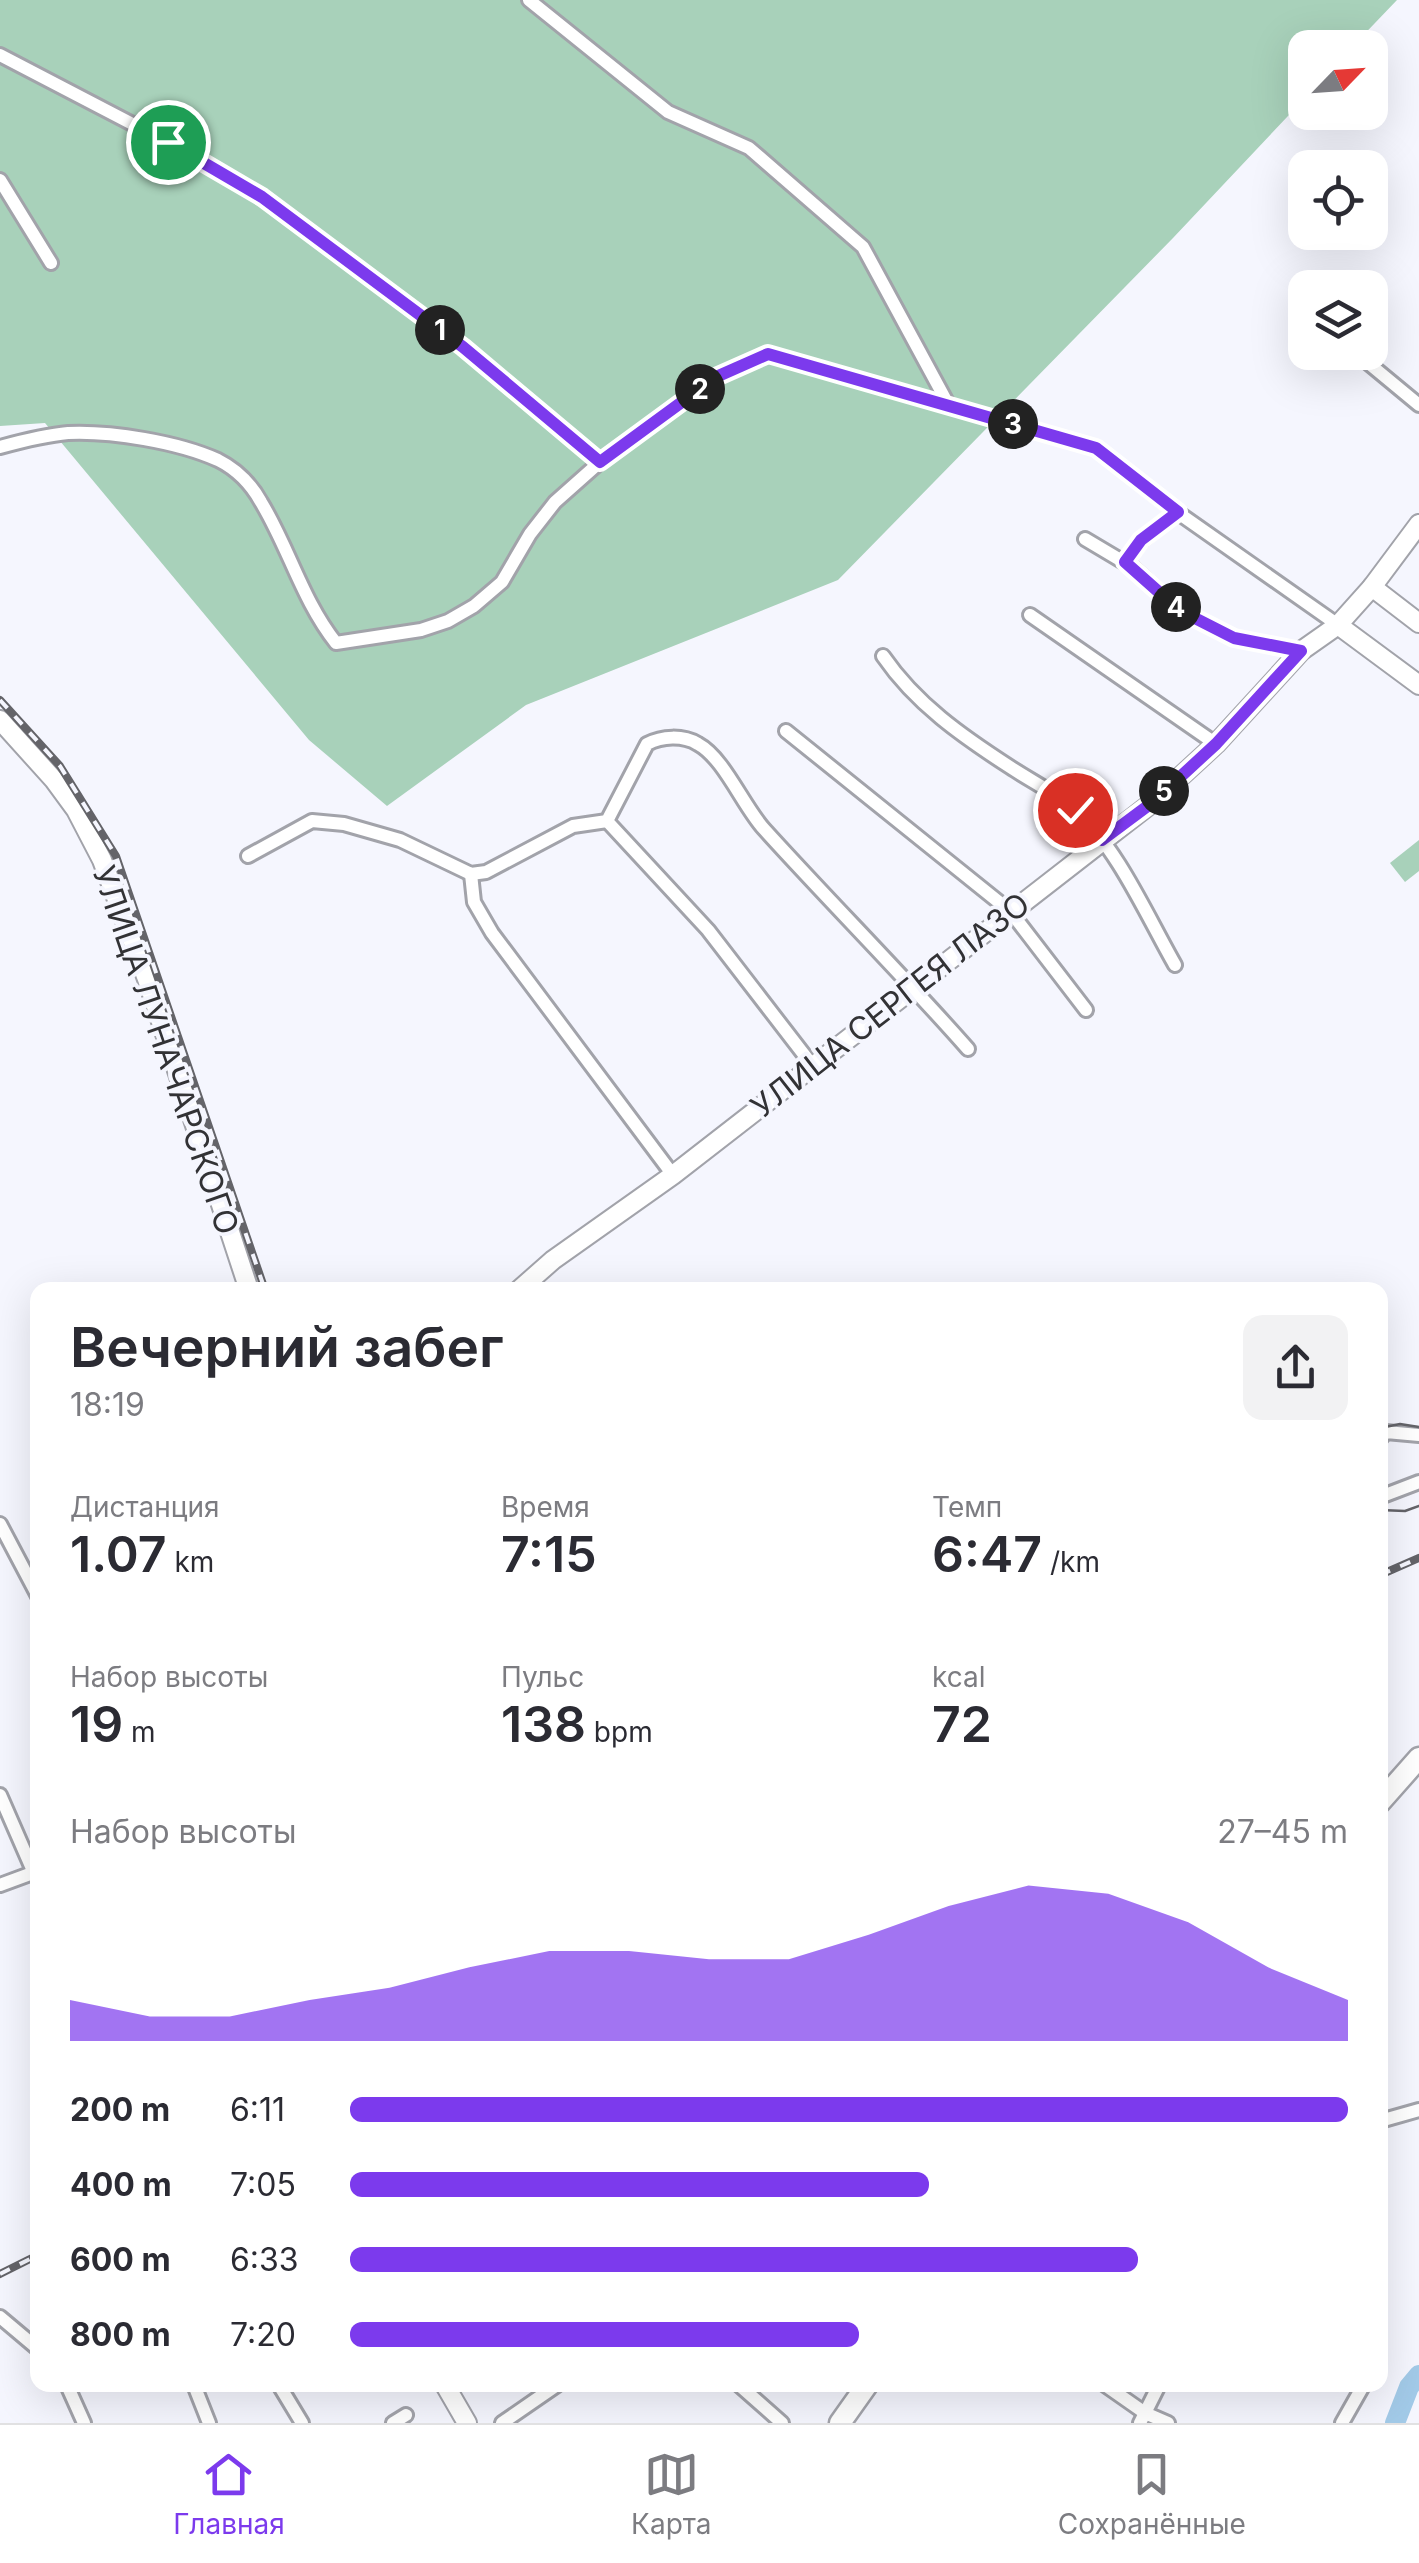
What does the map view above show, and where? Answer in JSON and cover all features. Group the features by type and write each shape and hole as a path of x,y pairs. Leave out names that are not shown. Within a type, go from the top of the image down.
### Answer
{"main road":[{"path":"1419,524 1372,587 1419,623"},
{"name":"УЛИЦА СЕРГЕЯ ЛАЗО","path":"528,1282 1153,802 1216,744 1301,651 1338,626 1372,587"},
{"path":"1338,626 1419,684"},
{"name":"УЛИЦА ЛУНАЧАРСКОГО","path":"0,720 76,810 102,860 147,978 247,1282"},
{"path":"1388,1793 1419,1758"},
{"path":"449,2392 467,2423"},
{"path":"840,2423 862,2392"}],"street":[{"path":"529,0 668,112 750,148 863,247 948,404"},
{"path":"0,55 168,142 262,197 463,347 600,462"},
{"path":"0,180 51,263"},
{"path":"0,446 69,433 111,434 218,460 241,474 262,502 303,591 336,643 420,630 448,622 474,606 502,582 530,534 555,502 600,462 716,377 768,354 1096,448 1338,626"},
{"path":"1377,370 1419,405"},
{"path":"1125,562 1141,540 1178,512"},
{"path":"1085,539 1125,562 1179,610 1234,638 1301,651"},
{"path":"1030,615 1216,744"},
{"path":"883,656 931,712 1061,799 1102,840 1175,965"},
{"path":"786,731 1010,911 1086,1010"},
{"path":"607,821 647,744 658,738 698,743 713,755 762,826 968,1050"},
{"path":"248,856 312,821 328,822 400,840 470,874 486,872 513,860 572,826 607,821"},
{"path":"607,821 708,930 812,1066"},
{"path":"470,874 474,902 481,917 672,1175"},
{"path":"1388,1432 1419,1435"},
{"path":"1388,1494 1419,1482"},
{"path":"0,1524 30,1581"},
{"path":"0,1795 30,1859"},
{"path":"0,1885 30,1874"},
{"path":"1388,2119 1419,2110"},
{"path":"0,2317 30,2342"},
{"path":"70,2392 84,2423"},
{"path":"197,2392 209,2423"},
{"path":"283,2392 302,2423"},
{"path":"502,2423 547,2392"},
{"path":"746,2392 782,2423"},
{"path":"1113,2392 1142,2418 1168,2423"},
{"path":"1142,2418 1155,2392"},
{"path":"1342,2423 1360,2392"}],"green space":[{"path":"0,0 1397,0 1368,30 1288,30 1288,116 838,580 526,705 387,806 309,740 45,423 0,426"},
{"path":"1419,840 1419,871 1405,882 1390,863"}],"waterway":[{"path":"1395,2423 1409,2387 1419,2375"}],"tram line":[{"path":"1388,1426 1419,1427"},
{"path":"1388,1510 1405,1511 1419,1506"}],"railway":[{"path":"0,700 60,766 116,856 262,1282"},
{"path":"1388,1572 1419,1558"},
{"path":"0,2274 30,2259"}],"route":[{"path":"168,142 262,197 463,347 600,462 716,377 768,354 1096,448 1178,512 1141,540 1125,562 1179,610 1234,638 1301,651 1216,744 1153,802 1102,840 1075,810"}]}
